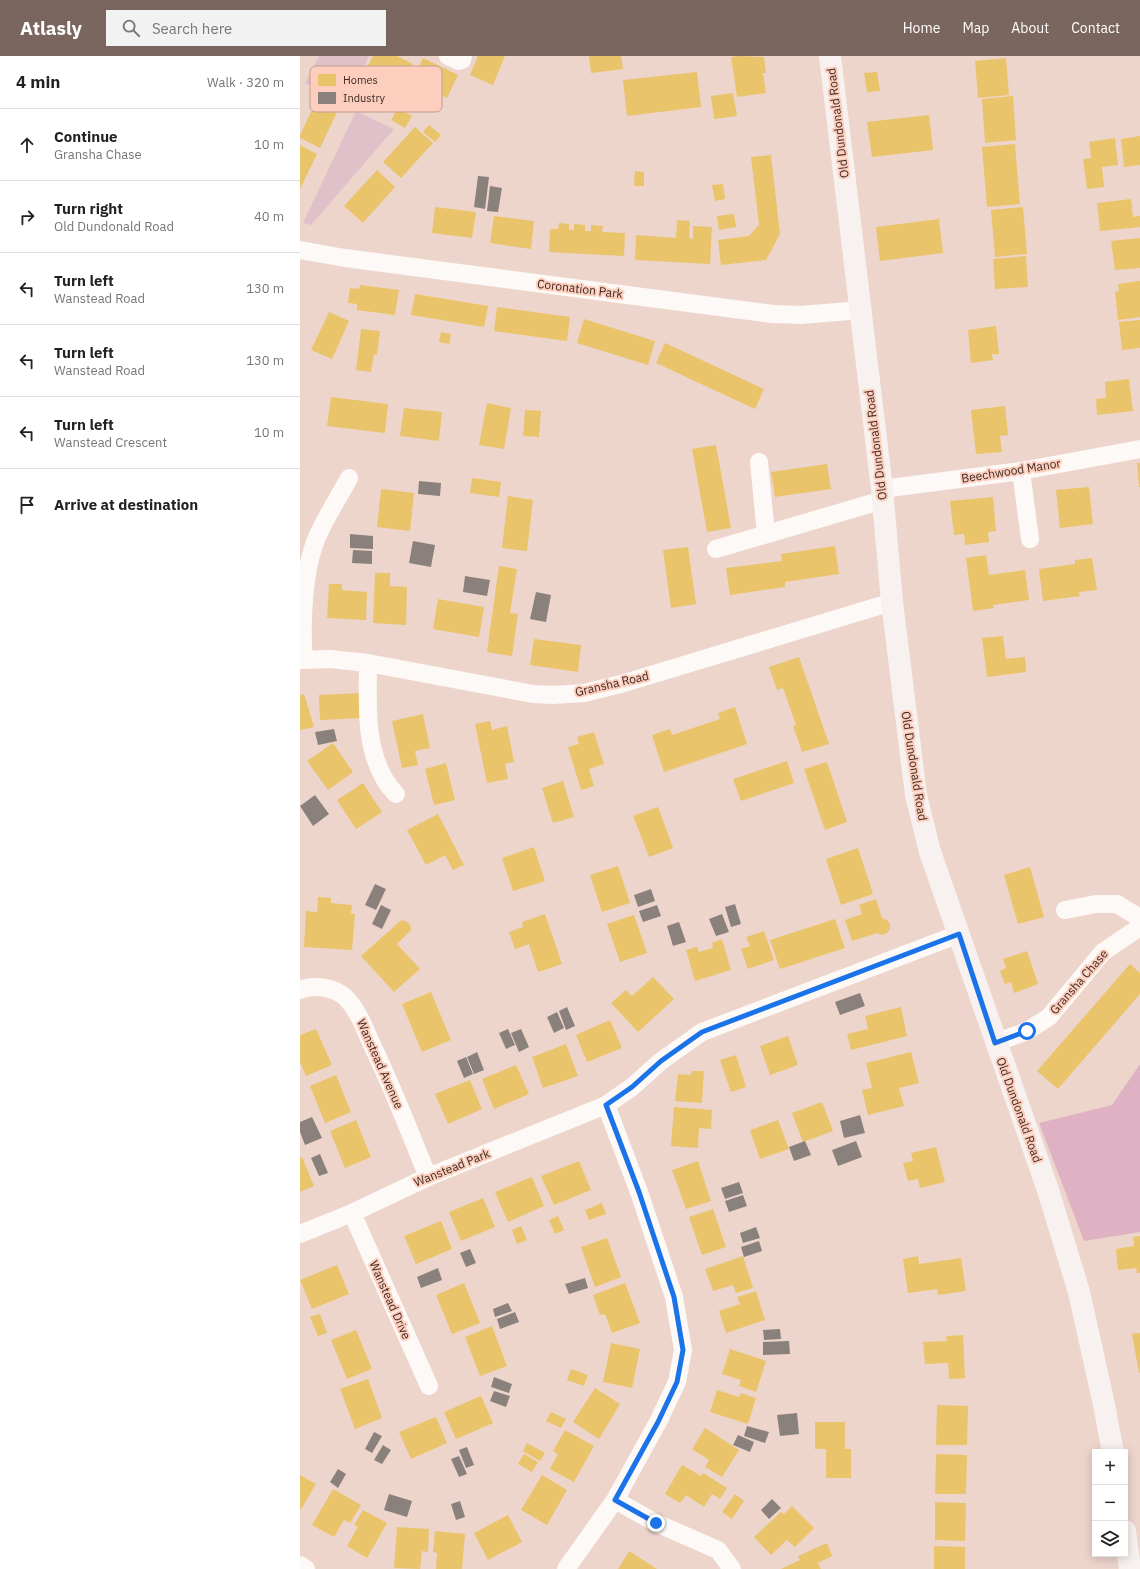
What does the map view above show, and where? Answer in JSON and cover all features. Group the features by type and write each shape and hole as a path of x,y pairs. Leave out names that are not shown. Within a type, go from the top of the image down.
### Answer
{"street":[{"path":"448,56 459,61 462,60 463,56"},
{"name":"Old Dundonald Road","path":"830,56 861,310 882,495 892,602 916,795 930,852 995,1043 1048,1190 1079,1292 1112,1449"},
{"name":"Coronation Park","path":"300,250 345,258 773,314 801,315 861,310"},
{"name":"Beechwood Manor","path":"716,549 766,534 882,495 1140,449"},
{"path":"759,462 766,534"},
{"path":"1021,471 1030,539"},
{"path":"302,660 304,608 308,568 318,536 349,478"},
{"name":"Gransha Road","path":"302,660 330,659 368,663 533,694 553,695 584,693 621,684 892,602"},
{"path":"368,663 368,716 374,755 385,780 396,794"},
{"path":"1065,910 1096,904 1117,904 1140,918"},
{"name":"Gransha Chase","path":"995,1043 1027,1031 1049,1017 1102,952 1140,927"},
{"name":"Wanstead Park","path":"300,1234 352,1213 428,1177 606,1105 632,1087 661,1061 702,1032 959,934"},
{"name":"Wanstead Avenue","path":"300,990 305,988 327,988 345,997 357,1013 384,1070 428,1177"},
{"path":"566,1569 615,1500 658,1422 677,1382 683,1350 674,1297 639,1192 606,1105"},
{"name":"Wanstead Drive","path":"352,1213 429,1386"},
{"path":"615,1500 656,1523 718,1550 732,1569"},
{"path":"1128,1554 1130,1569"},
{"path":"300,1566 306,1569"}],"shaded area":[{"path":"319,56 369,56 364,66 314,66"},
{"path":"310,73 310,86 305,83"},
{"path":"356,112 394,129 311,225 303,223"},
{"path":"1140,1064 1140,1232 1084,1241 1039,1123 1112,1105"}],"building: Homes":[{"path":"373,56 397,56 413,64 412,66 368,66"},
{"path":"478,56 505,56 493,85 470,75"},
{"path":"589,56 621,56 623,69 591,73"},
{"path":"731,57 764,57 766,73 763,73 766,93 737,97"},
{"path":"423,58 439,66 419,66"},
{"path":"1006,58 1009,95 978,98 975,61"},
{"path":"442,67 458,75 447,98 442,96"},
{"path":"697,72 701,107 627,116 623,80"},
{"path":"877,72 880,91 867,92 864,73"},
{"path":"733,93 737,116 714,119 711,96"},
{"path":"1013,96 1016,140 985,143 982,99"},
{"path":"311,112 337,112 320,148 300,138"},
{"path":"396,112 405,112 412,116 405,128 391,120"},
{"path":"929,115 933,150 872,157 867,122"},
{"path":"429,125 441,135 435,142 423,132"},
{"path":"415,127 433,143 401,178 383,162"},
{"path":"1140,136 1140,165 1124,167 1121,139"},
{"path":"1115,138 1118,165 1102,167 1104,187 1087,189 1083,159 1091,158 1089,142"},
{"path":"1015,144 1020,204 987,207 982,147"},
{"path":"300,145 317,154 300,189"},
{"path":"771,155 780,234 766,260 721,265 718,240 749,236 759,225 751,157"},
{"path":"377,170 395,187 363,223 344,206"},
{"path":"635,171 644,172 644,186 634,186"},
{"path":"723,184 725,199 715,201 712,185"},
{"path":"1131,199 1133,217 1140,216 1140,227 1100,231 1097,203"},
{"path":"435,207 476,212 472,238 432,233"},
{"path":"1023,207 1027,254 995,257 991,210"},
{"path":"734,214 736,227 719,230 717,216"},
{"path":"494,216 534,221 531,249 490,243"},
{"path":"939,219 943,253 880,261 876,227"},
{"path":"677,220 690,221 689,238 693,239 693,226 712,227 710,264 635,260 636,235 676,238"},
{"path":"559,223 569,224 569,230 574,230 574,224 585,225 585,231 591,231 591,225 603,226 602,232 625,233 624,256 549,252 550,229 558,229"},
{"path":"1140,238 1140,268 1115,270 1111,241"},
{"path":"1026,256 1028,287 995,289 993,259"},
{"path":"1140,281 1140,317 1118,320 1115,292 1119,291 1118,284"},
{"path":"360,285 399,290 395,315 357,310 357,304 348,303 350,288 359,289"},
{"path":"415,294 488,306 484,327 411,315"},
{"path":"497,307 570,317 567,341 494,331"},
{"path":"329,312 349,321 332,359 311,350"},
{"path":"584,319 655,341 648,365 577,343"},
{"path":"1140,320 1140,348 1122,350 1119,322"},
{"path":"996,326 999,354 992,354 993,360 971,363 968,330"},
{"path":"361,329 380,331 377,355 374,354 371,372 356,370"},
{"path":"441,332 451,334 449,344 439,342"},
{"path":"665,343 764,389 755,409 656,363"},
{"path":"1129,379 1133,411 1097,415 1096,399 1106,398 1105,382"},
{"path":"331,397 388,404 385,433 327,426"},
{"path":"487,403 511,408 504,449 479,445"},
{"path":"1005,406 1008,435 1000,436 1002,452 976,454 971,410"},
{"path":"404,408 442,412 439,441 400,436"},
{"path":"525,410 541,411 539,437 523,436"},
{"path":"716,445 731,528 707,532 692,449"},
{"path":"1137,463 1140,463 1140,487 1139,487"},
{"path":"827,464 831,489 775,497 771,472"},
{"path":"472,478 501,482 499,497 470,493"},
{"path":"1089,487 1093,524 1060,528 1056,490"},
{"path":"381,489 414,493 410,531 377,527"},
{"path":"508,496 533,500 527,551 502,548"},
{"path":"993,497 996,531 988,532 989,542 965,545 964,534 954,535 950,501"},
{"path":"835,546 839,574 785,582 785,587 730,595 726,568 782,561 781,554"},
{"path":"688,547 696,604 671,608 663,550"},
{"path":"986,555 989,575 1025,570 1029,600 993,605 994,608 973,611 966,558"},
{"path":"1092,558 1097,590 1079,592 1080,596 1043,601 1039,569 1075,564 1075,560"},
{"path":"499,566 517,569 510,613 518,614 512,656 487,652"},
{"path":"375,573 390,573 390,586 407,587 406,625 373,623"},
{"path":"329,584 342,584 342,590 367,592 366,620 327,618"},
{"path":"438,599 484,607 479,637 433,629"},
{"path":"1003,636 1006,659 1025,657 1026,672 987,677 982,638"},
{"path":"534,639 581,645 578,672 530,665"},
{"path":"799,657 829,744 802,752 793,726 796,725 783,688 777,690 769,667"},
{"path":"362,693 363,718 320,720 319,695"},
{"path":"304,694 314,727 300,730 300,695"},
{"path":"735,707 747,744 664,772 652,735 670,729 672,735 720,719 718,713"},
{"path":"423,714 430,748 415,751 418,765 402,768 392,721"},
{"path":"490,721 492,730 507,726 514,762 505,764 508,779 487,783 475,724"},
{"path":"594,732 604,764 589,769 594,786 581,790 568,747 579,744 577,737"},
{"path":"333,743 353,772 328,790 307,761"},
{"path":"787,761 794,783 741,801 733,779"},
{"path":"827,762 847,822 825,830 804,769"},
{"path":"446,763 455,800 434,805 425,769"},
{"path":"563,781 574,817 553,823 542,788"},
{"path":"363,783 382,812 356,829 337,800"},
{"path":"658,807 673,848 649,857 633,816"},
{"path":"438,814 464,865 453,870 445,855 426,865 407,830"},
{"path":"534,847 545,881 513,891 502,858"},
{"path":"858,848 873,894 841,905 826,859"},
{"path":"618,866 630,903 602,912 590,875"},
{"path":"1030,867 1044,917 1018,924 1004,875"},
{"path":"318,897 331,898 331,903 352,905 351,914 355,914 352,950 304,947 306,911 317,912"},
{"path":"876,899 882,918 887,920 890,924 890,929 887,933 882,935 877,933 852,941 845,920 862,914 859,905"},
{"path":"545,914 562,964 538,972 529,944 515,949 509,932 523,927 522,922"},
{"path":"634,915 647,953 620,962 607,924"},
{"path":"835,919 845,948 780,969 770,940"},
{"path":"403,920 410,924 411,930 397,944 420,969 394,992 361,956"},
{"path":"764,931 774,960 748,969 741,949 750,946 746,937"},
{"path":"722,939 731,970 695,981 686,950 697,947 699,952 713,948 712,943"},
{"path":"1027,951 1038,984 1014,993 1011,982 1005,984 1000,971 1006,968 1003,959"},
{"path":"1130,964 1140,973 1140,994 1058,1089 1037,1071"},
{"path":"653,977 674,999 638,1032 611,1003 626,990 632,996"},
{"path":"431,992 451,1040 422,1052 402,1004"},
{"path":"901,1007 907,1036 851,1050 847,1034 868,1029 865,1016"},
{"path":"610,1020 622,1048 587,1062 576,1035"},
{"path":"316,1029 332,1065 306,1076 300,1062 300,1035"},
{"path":"788,1036 798,1065 770,1075 760,1046"},
{"path":"566,1044 578,1076 543,1088 532,1057"},
{"path":"911,1052 919,1083 899,1088 904,1106 868,1115 862,1090 872,1088 866,1063"},
{"path":"736,1055 746,1087 731,1092 720,1060"},
{"path":"516,1065 529,1094 494,1109 482,1079"},
{"path":"692,1071 704,1071 702,1103 675,1101 678,1074 691,1075"},
{"path":"336,1075 351,1112 325,1123 310,1086"},
{"path":"470,1080 482,1109 448,1124 435,1094"},
{"path":"822,1102 833,1131 803,1142 792,1113"},
{"path":"674,1107 712,1110 711,1129 699,1128 698,1148 671,1146"},
{"path":"356,1120 371,1157 345,1168 330,1131"},
{"path":"778,1120 789,1149 760,1159 750,1130"},
{"path":"936,1147 945,1182 920,1188 918,1179 908,1181 903,1163 913,1161 911,1153"},
{"path":"302,1157 314,1186 300,1192 300,1158"},
{"path":"579,1161 591,1190 554,1205 541,1176"},
{"path":"698,1161 711,1201 686,1209 672,1170"},
{"path":"532,1177 544,1206 508,1222 495,1192"},
{"path":"483,1198 495,1227 461,1241 449,1212"},
{"path":"602,1203 606,1214 589,1220 585,1210"},
{"path":"713,1209 726,1247 702,1255 689,1217"},
{"path":"558,1216 564,1230 555,1234 549,1220"},
{"path":"441,1221 452,1249 416,1264 404,1236"},
{"path":"521,1226 527,1240 517,1244 512,1230"},
{"path":"1140,1236 1140,1273 1137,1273 1136,1268 1118,1270 1116,1249 1134,1246 1133,1237"},
{"path":"607,1238 621,1277 595,1287 581,1247"},
{"path":"743,1256 753,1288 736,1293 733,1285 713,1291 705,1269"},
{"path":"918,1256 919,1264 961,1258 966,1291 938,1295 937,1289 908,1293 903,1259"},
{"path":"337,1265 349,1294 312,1309 300,1280"},
{"path":"464,1283 480,1323 452,1334 436,1295"},
{"path":"625,1283 640,1323 612,1333 605,1314 600,1315 593,1295"},
{"path":"756,1291 765,1320 726,1333 719,1311 740,1304 737,1297"},
{"path":"320,1314 327,1333 318,1336 310,1317"},
{"path":"492,1326 507,1366 480,1376 465,1337"},
{"path":"356,1330 372,1369 347,1379 331,1340"},
{"path":"1140,1333 1140,1373 1139,1373 1132,1334"},
{"path":"963,1335 965,1378 949,1379 948,1363 925,1364 923,1342 947,1341 946,1336"},
{"path":"611,1343 640,1349 632,1388 603,1382"},
{"path":"730,1349 766,1361 756,1392 739,1386 741,1380 722,1374"},
{"path":"571,1369 588,1375 584,1386 567,1380"},
{"path":"368,1379 382,1418 355,1429 340,1389"},
{"path":"595,1388 620,1404 599,1439 573,1422"},
{"path":"717,1390 739,1397 741,1393 756,1398 748,1424 710,1412"},
{"path":"481,1396 493,1423 456,1439 444,1412"},
{"path":"937,1405 968,1406 967,1445 936,1445"},
{"path":"551,1412 566,1419 561,1428 546,1421"},
{"path":"436,1417 447,1443 411,1459 399,1432"},
{"path":"815,1422 845,1422 845,1449 851,1449 851,1478 826,1478 826,1449 815,1449"},
{"path":"705,1428 739,1450 722,1477 705,1467 709,1460 692,1449"},
{"path":"565,1430 594,1446 574,1482 550,1469 558,1454 553,1451"},
{"path":"527,1443 545,1453 540,1461 523,1451"},
{"path":"524,1454 538,1462 532,1472 518,1464"},
{"path":"936,1454 967,1455 966,1494 935,1494"},
{"path":"682,1465 701,1476 703,1473 727,1488 720,1499 712,1494 704,1507 686,1495 680,1503 665,1494"},
{"path":"300,1475 316,1484 300,1511"},
{"path":"542,1475 567,1490 547,1525 521,1510"},
{"path":"333,1489 361,1505 350,1523 344,1520 334,1537 312,1525"},
{"path":"735,1494 744,1501 732,1519 722,1512"},
{"path":"935,1502 966,1503 965,1541 935,1540"},
{"path":"792,1506 814,1528 795,1547 787,1540 771,1555 754,1537 781,1512 784,1514"},
{"path":"363,1510 387,1523 367,1558 347,1546 358,1527 354,1525"},
{"path":"508,1515 522,1542 488,1560 474,1533"},
{"path":"397,1527 429,1529 428,1552 422,1551 420,1569 394,1568"},
{"path":"435,1531 465,1534 462,1569 436,1569 437,1553 433,1552"},
{"path":"827,1543 832,1556 818,1563 821,1569 781,1569 800,1560 798,1556"},
{"path":"934,1546 965,1547 965,1569 934,1569"},
{"path":"629,1551 657,1569 618,1569"}],"building: Industry":[{"path":"478,176 489,177 485,209 474,207"},
{"path":"490,186 502,188 498,212 487,211"},
{"path":"419,481 441,483 440,496 418,494"},
{"path":"350,534 373,536 373,549 350,548"},
{"path":"413,541 435,545 431,567 409,563"},
{"path":"353,550 372,551 372,564 352,563"},
{"path":"465,576 490,580 487,596 463,592"},
{"path":"536,592 551,595 546,622 530,619"},
{"path":"334,729 337,741 318,745 315,732"},
{"path":"315,795 329,814 313,826 300,806"},
{"path":"375,884 386,889 376,910 365,905"},
{"path":"651,889 655,901 638,907 634,895"},
{"path":"735,904 741,924 731,927 725,907"},
{"path":"381,905 391,910 382,929 372,924"},
{"path":"657,905 661,916 643,922 639,911"},
{"path":"722,914 729,932 716,936 709,919"},
{"path":"679,922 686,942 673,946 667,926"},
{"path":"860,993 865,1006 840,1015 835,1002"},
{"path":"567,1007 575,1026 566,1030 559,1011"},
{"path":"557,1012 564,1028 554,1033 547,1017"},
{"path":"508,1029 515,1045 506,1049 499,1033"},
{"path":"521,1029 529,1047 519,1052 511,1033"},
{"path":"477,1052 484,1070 474,1074 467,1057"},
{"path":"466,1057 473,1074 464,1078 457,1061"},
{"path":"860,1115 865,1133 844,1138 840,1121"},
{"path":"312,1117 322,1138 305,1145 300,1132 300,1122"},
{"path":"805,1141 811,1155 794,1161 789,1147"},
{"path":"856,1141 862,1157 838,1166 832,1150"},
{"path":"320,1154 328,1173 319,1176 311,1158"},
{"path":"739,1182 743,1193 725,1199 721,1188"},
{"path":"743,1195 747,1206 729,1212 725,1201"},
{"path":"756,1227 760,1238 743,1243 740,1233"},
{"path":"759,1241 762,1251 744,1257 741,1247"},
{"path":"470,1249 476,1263 466,1267 460,1253"},
{"path":"438,1268 442,1280 421,1288 417,1277"},
{"path":"585,1278 588,1288 569,1294 565,1284"},
{"path":"508,1303 512,1311 495,1317 493,1309"},
{"path":"515,1312 519,1322 500,1329 497,1319"},
{"path":"780,1329 781,1339 764,1340 763,1330"},
{"path":"789,1341 790,1354 763,1355 763,1342"},
{"path":"494,1377 512,1384 509,1393 491,1387"},
{"path":"494,1391 510,1396 506,1407 490,1401"},
{"path":"797,1413 799,1434 780,1436 777,1415"},
{"path":"747,1426 769,1432 765,1443 744,1436"},
{"path":"374,1432 382,1436 372,1453 365,1449"},
{"path":"738,1435 754,1442 750,1452 733,1445"},
{"path":"383,1445 391,1450 382,1464 374,1460"},
{"path":"467,1447 474,1465 466,1468 459,1450"},
{"path":"459,1456 467,1474 459,1477 451,1459"},
{"path":"338,1469 346,1474 338,1488 330,1482"},
{"path":"389,1494 412,1501 407,1517 384,1510"},
{"path":"772,1499 781,1508 769,1519 761,1510"},
{"path":"460,1501 465,1517 456,1520 451,1504"}],"route":[{"path":"656,1523 615,1500 658,1422 677,1382 683,1350 674,1297 639,1192 606,1105 632,1087 661,1061 702,1032 959,934 995,1043 1027,1031"}]}
